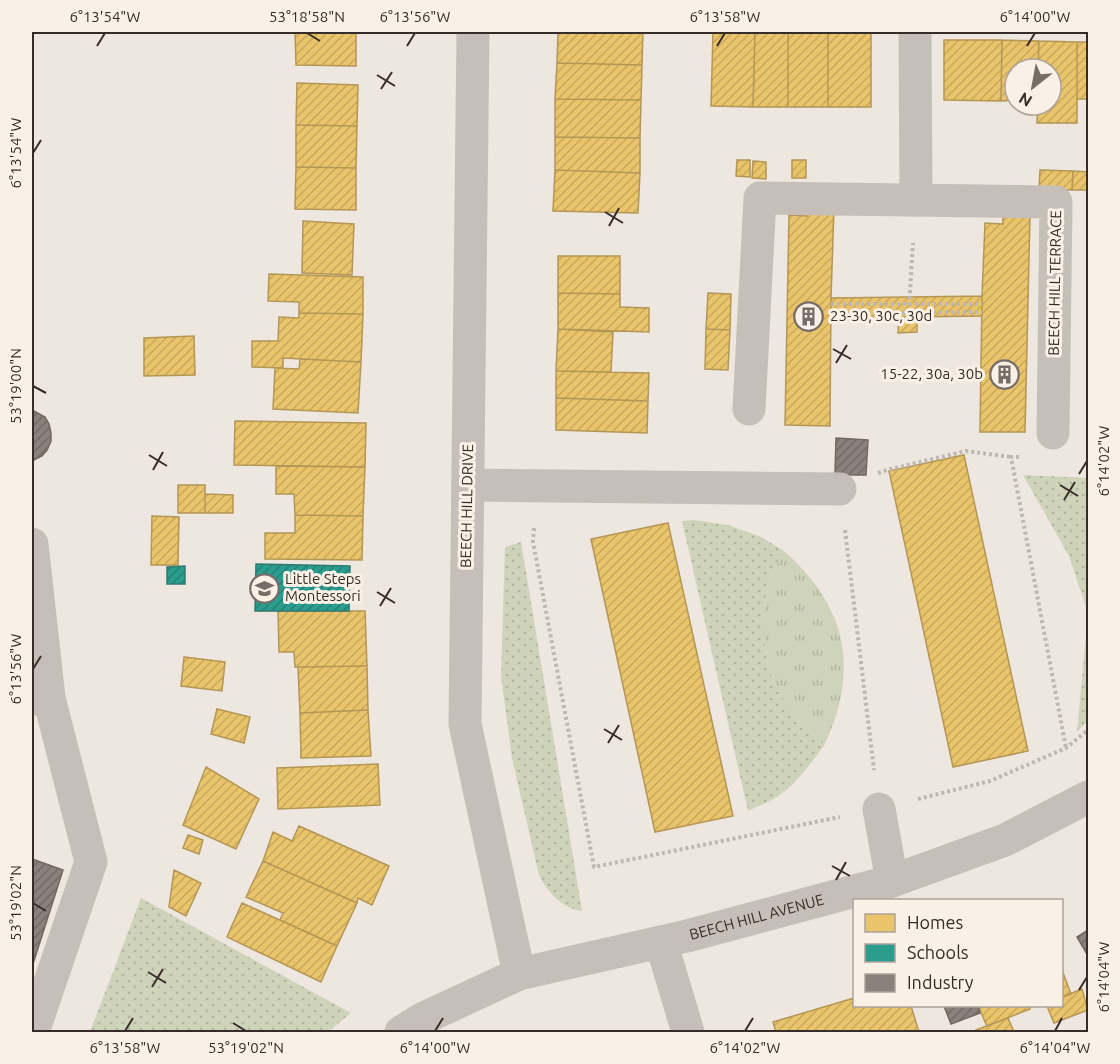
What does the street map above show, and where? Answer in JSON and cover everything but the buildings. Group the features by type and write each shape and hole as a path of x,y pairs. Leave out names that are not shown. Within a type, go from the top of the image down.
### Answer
{"street":[{"name":"BEECH HILL DRIVE","path":"473,32 465,724 519,974"},
{"path":"915,32 916,200"},
{"name":"BEECH HILL TERRACE","path":"749,409 760,198 1056,202 1053,433"},
{"path":"468,485 840,489"},
{"path":"32,544 40,699 92,862 33,1032"},
{"name":"BEECH HILL AVENUE","path":"401,1032 422,1019 519,974 661,942 892,881 1005,840 1089,797"},
{"path":"879,809 892,881"},
{"path":"661,942 688,1032"}],"path":[{"path":"903,312 909,323 916,200"},
{"path":"831,304 982,304"},
{"path":"831,313 982,312"},
{"path":"879,809 840,489 887,470 966,451 1022,457"},
{"path":"1011,457 1066,748"},
{"path":"537,486 533,542 594,867 879,809 990,781 1066,748 1089,730"}],"green space":[{"path":"1023,475 1088,478 1088,613 1069,556"},
{"path":"694,520 728,525 761,537 784,551 768,583 764,608 764,636 769,671 797,720 824,746 786,790 748,811 682,521"},
{"path":"521,542 582,911 568,907 556,899 546,888 539,875 512,758 501,676 505,547"},
{"path":"784,551 805,572 822,594 834,617 841,641 844,665 842,691 824,746 797,720 781,696 769,671 764,636 764,608 768,583"},
{"path":"1088,613 1088,720 1077,732"},
{"path":"141,898 351,1013 328,1032 90,1032"}],"place":[{"name":"23-30, 30c, 30d","path":"809,316"},
{"name":"15-22, 30a, 30b","path":"1004,374"},
{"name":"Little Steps Montessori","path":"264,588"}]}
